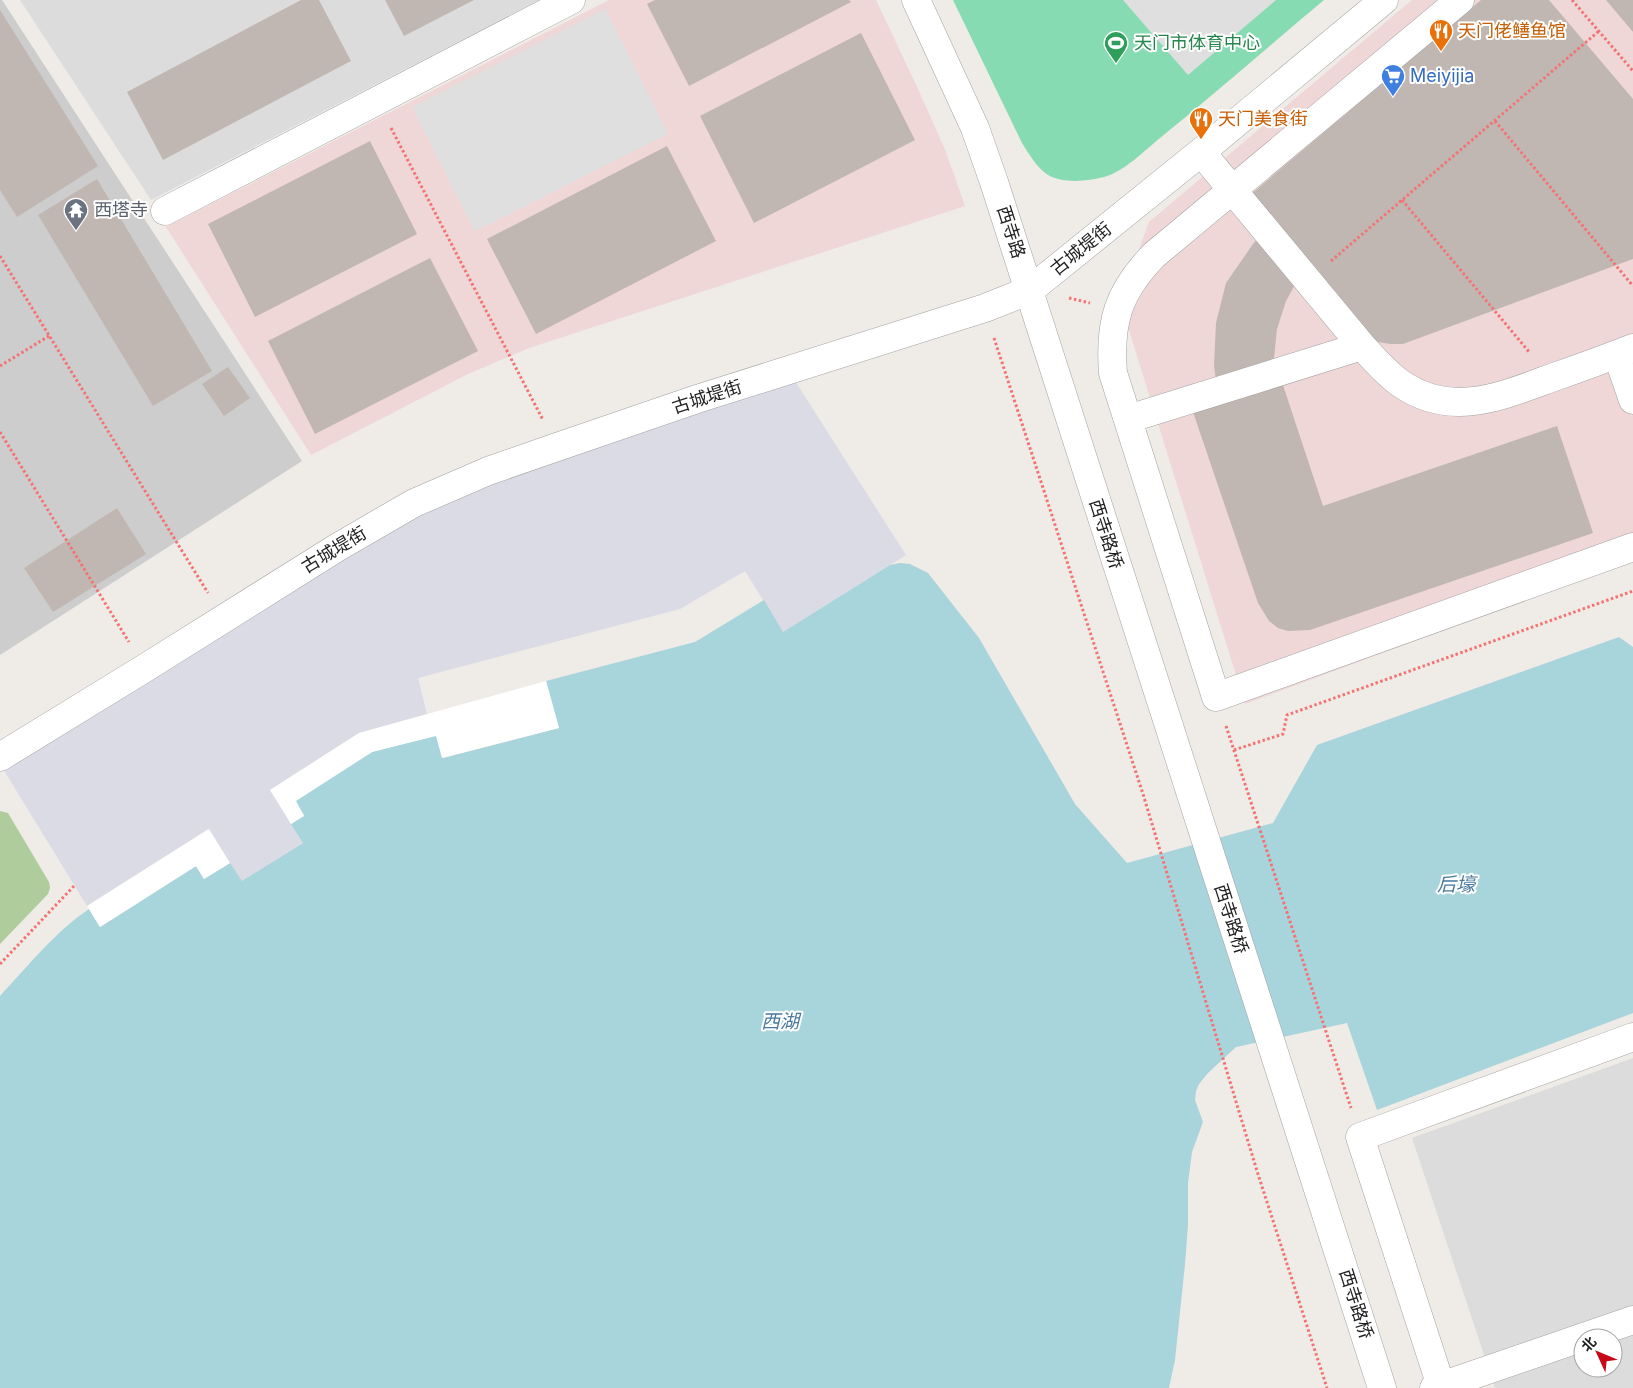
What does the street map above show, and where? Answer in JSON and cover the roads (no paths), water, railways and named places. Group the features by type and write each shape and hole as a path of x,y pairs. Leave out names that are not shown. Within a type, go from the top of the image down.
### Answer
{"street":[{"path":"165,211 571,0"},
{"name":"西寺路","path":"916,0 975,128 1030,290 1086,471"},
{"name":"古城堤街","path":"0,757 338,547 414,503 488,471 557,447 706,396 985,308 1030,290 1201,152 1384,0"},
{"path":"1460,0 1147,262 1127,287 1118,308 1111,350 1113,373 1216,698 1633,547"},
{"path":"1201,152 1362,346 1385,371 1401,384 1437,400 1460,403 1484,401 1506,395 1625,351 1633,400"},
{"path":"1128,419 1362,346"},
{"name":"西寺路桥","path":"1086,471 1379,1377"},
{"path":"1633,1037 1360,1137 1437,1387 1633,1320"}],"water":[{"name":"西湖","path":"910,564 928,573 979,638 1075,804 1127,863 1273,823 1317,745 1619,637 1633,647 1633,1013 1377,1110 1347,1023 1236,1047 1208,1073 1196,1091 1195,1100 1203,1122 1192,1152 1188,1183 1188,1225 1185,1264 1175,1360 1169,1388 0,1388 0,996 65,928 89,909 100,927 196,866 204,879 230,863 242,881 303,843 291,824 304,815 295,801 372,752 436,735 443,758 559,728 546,681 695,642 764,600 783,632 890,565"}],"place":[{"name":"天门佬鳝鱼馆","path":"1441,52"},
{"name":"天门市体育中心","path":"1116,64"},
{"name":"Meiyijia","path":"1393,97"},
{"name":"天门美食街","path":"1201,140"},
{"name":"西塔寺","path":"76,231"}],"water label":[{"name":"后壕","path":"1456,884"}]}
